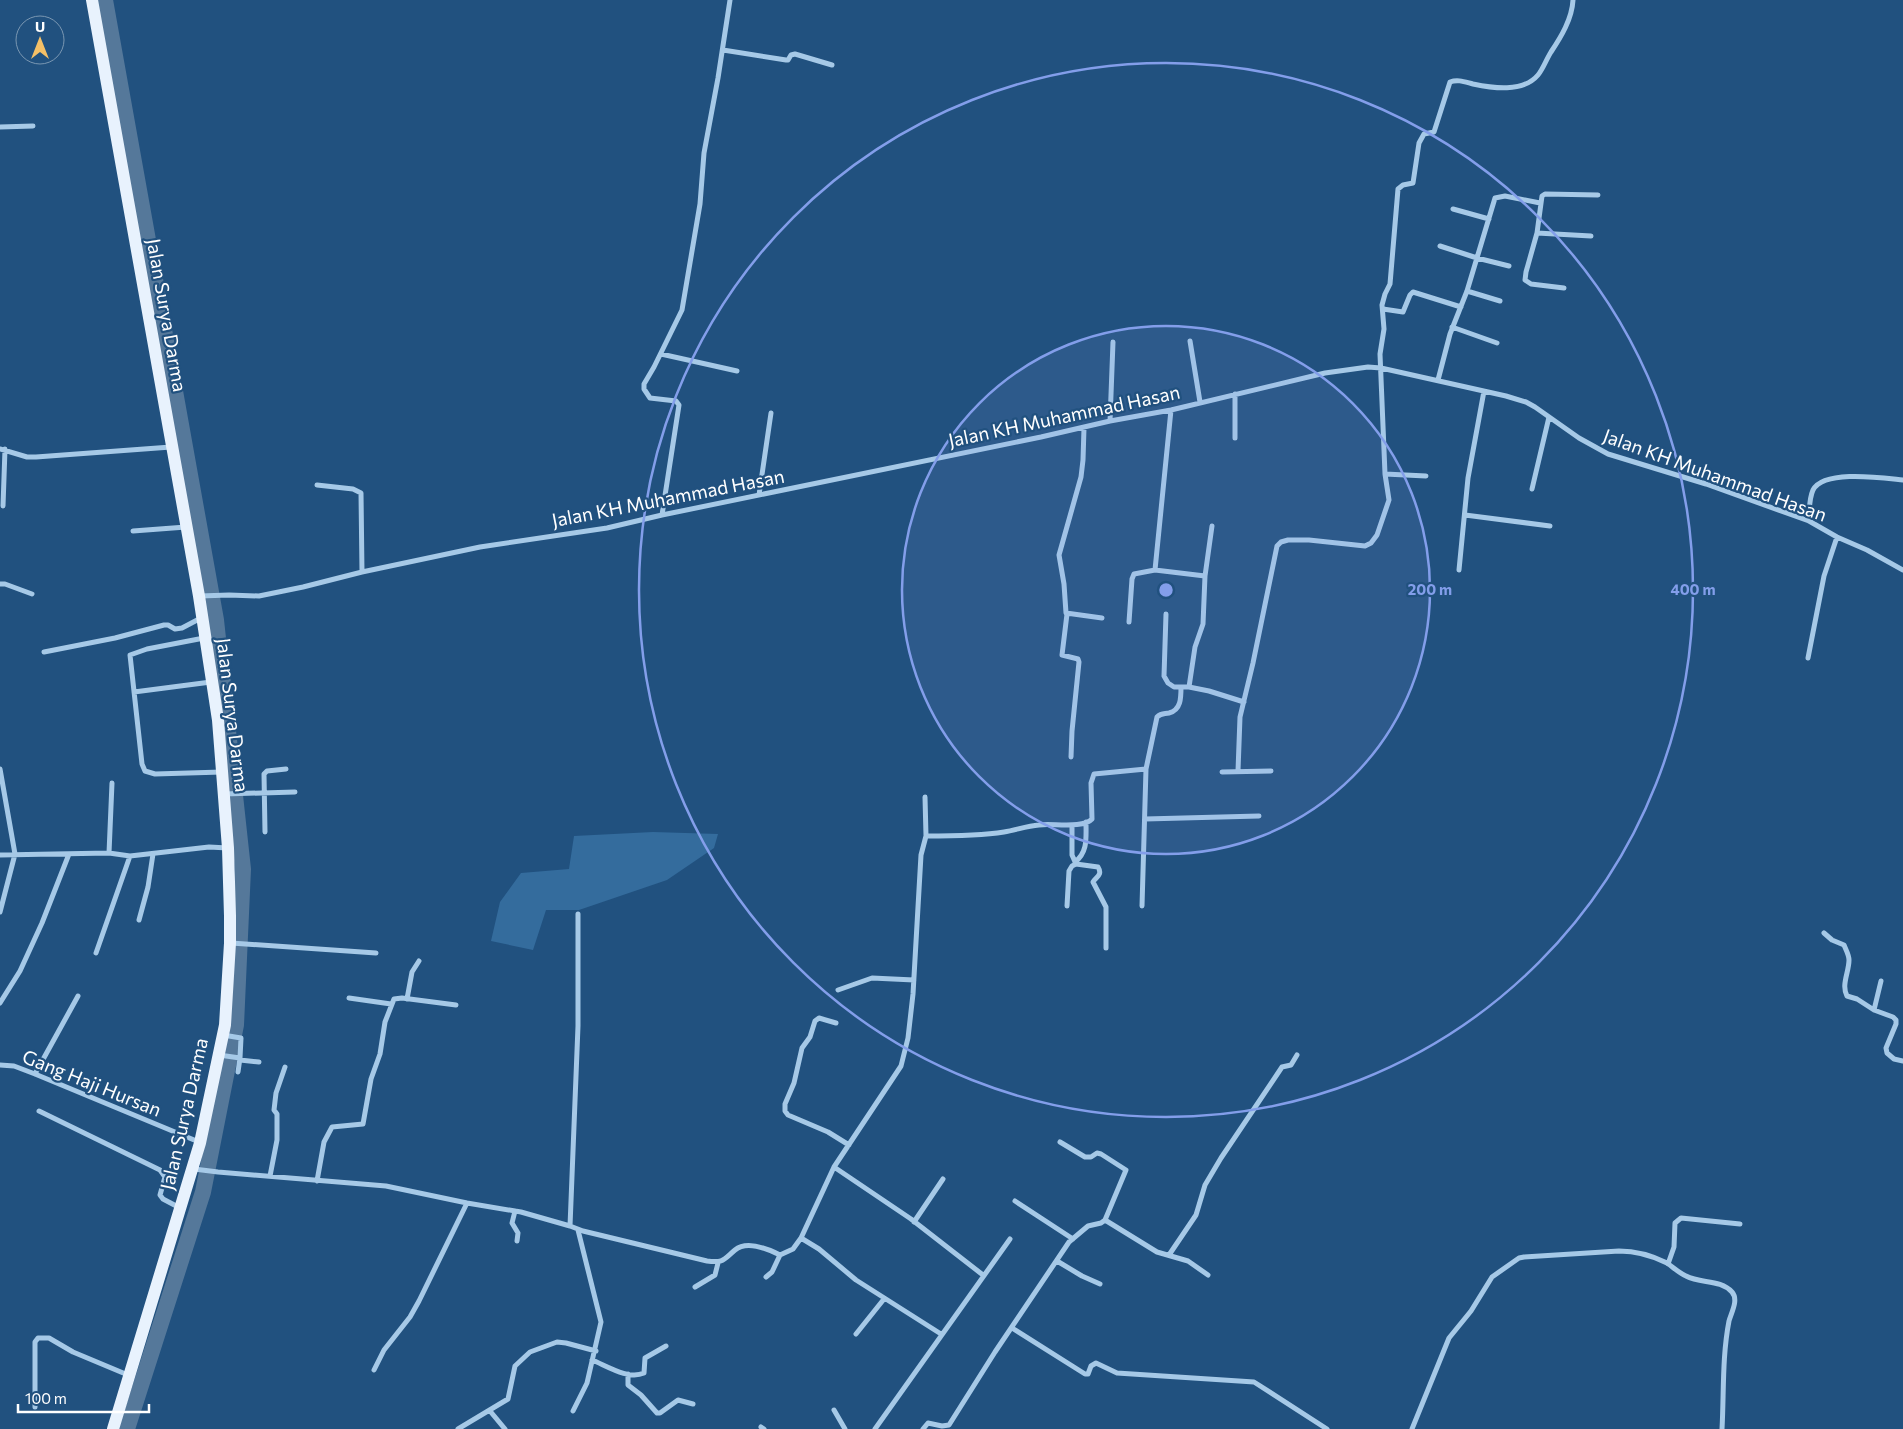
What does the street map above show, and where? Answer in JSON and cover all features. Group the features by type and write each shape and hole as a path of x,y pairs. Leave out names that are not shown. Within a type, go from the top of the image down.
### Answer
{"main road":[{"name":"Jalan Surya Darma","path":"92,0 171,447 186,527 202,596 202,618 218,720 222,772 229,794 228,848 233,943 222,1055 200,1143 198,1169 181,1208 113,1429"}],"street":[{"path":"662,515 679,405 676,401 650,398 644,390 644,384 682,310 700,204 704,153 730,0"},
{"path":"1238,771 1240,716 1277,546 1281,542 1288,540 1309,540 1365,546 1371,544 1377,535 1389,500 1385,474 1380,354 1384,329 1383,309 1385,294 1390,284 1397,191 1399,186 1413,184 1419,142 1424,134 1434,132 1448,85 1456,80 1488,87 1506,88 1530,83 1539,74 1563,34 1573,0"},
{"path":"723,50 786,60 795,54 832,65"},
{"path":"0,127 33,126"},
{"path":"1564,288 1531,284 1525,280 1542,196 1545,194 1598,195"},
{"path":"1438,380 1452,327 1467,291 1492,204 1498,196 1540,203"},
{"path":"1453,209 1489,219"},
{"path":"1536,233 1591,236"},
{"path":"1440,246 1509,266"},
{"path":"1467,291 1500,300"},
{"path":"1383,309 1403,312 1413,292 1461,307"},
{"path":"1452,327 1497,342"},
{"path":"1190,341 1200,402"},
{"path":"1110,421 1113,342"},
{"path":"661,354 736,371"},
{"name":"Jalan KH Muhammad Hasan","path":"202,596 259,596 480,547 607,528 1110,421 1171,410 1325,373 1368,368 1381,368 1438,380 1526,402 1579,438 1608,454 1706,484 1809,521 1903,570"},
{"path":"1460,570 1468,478 1484,391"},
{"path":"1235,394 1235,438"},
{"path":"1155,570 1171,410"},
{"path":"759,495 771,413"},
{"path":"1532,489 1549,417"},
{"path":"1072,757 1072,731 1079,662 1078,659 1062,655 1067,614 1065,611 1064,584 1059,558 1081,477 1084,428"},
{"path":"3,506 3,449 27,457 36,457 171,447"},
{"path":"1385,474 1426,476"},
{"path":"1809,521 1812,491 1815,486 1823,482 1833,478 1850,476 1903,480"},
{"path":"316,484 353,489 361,493 362,572"},
{"path":"1466,515 1550,526"},
{"path":"1189,687 1195,646 1203,624 1205,576 1212,526"},
{"path":"133,531 186,527"},
{"path":"1808,658 1824,576 1837,537"},
{"path":"1129,622 1134,574 1155,570 1205,576"},
{"path":"0,584 32,594"},
{"path":"1067,614 1102,618"},
{"path":"1166,614 1164,676 1168,683 1174,687 1189,687 1244,702"},
{"path":"44,652 115,638 164,625 174,629 179,628 202,618"},
{"path":"205,638 133,652 130,658 142,764 146,771 155,774 222,772"},
{"path":"134,692 212,682"},
{"path":"1142,906 1146,769 1157,717 1159,714 1176,710 1179,706 1182,687"},
{"path":"0,769 15,854 0,912"},
{"path":"265,832 264,772 286,769"},
{"path":"926,836 960,836 1006,832 1039,824 1086,822 1092,819 1091,783 1094,774 1146,769"},
{"path":"1222,772 1271,771"},
{"path":"108,853 112,783"},
{"path":"229,794 295,792"},
{"path":"766,1277 772,1272 780,1255 793,1249 801,1238 834,1167 901,1066 908,1038 914,980 921,855 926,836 925,797"},
{"path":"1145,819 1259,816"},
{"path":"1068,906 1069,871 1085,851 1086,822"},
{"path":"1072,824 1072,855 1076,863"},
{"path":"0,854 108,853 130,856 209,847 228,848"},
{"path":"0,1003 20,971 42,923 69,854"},
{"path":"139,920 148,887 153,854"},
{"path":"96,952 130,856"},
{"path":"1076,863 1098,867 1100,871 1099,876 1093,882 1106,907 1106,948"},
{"path":"570,1226 578,1026 578,914"},
{"path":"1824,933 1832,940 1844,945 1848,955 1845,994 1896,1020 1886,1048 1887,1054 1894,1059 1903,1061"},
{"path":"233,943 376,953"},
{"path":"406,999 411,976 419,961"},
{"path":"838,990 872,978 914,980"},
{"path":"1874,1010 1881,981"},
{"path":"35,1074 78,996"},
{"path":"349,998 391,1004"},
{"path":"317,1181 324,1142 332,1127 363,1124 371,1079 380,1054 385,1022 394,1000 406,999 456,1005"},
{"path":"836,1023 819,1018 814,1024 810,1037 802,1048 794,1083 785,1104 785,1111 788,1115 828,1132 849,1145"},
{"path":"225,1035 241,1038 238,1072"},
{"path":"222,1055 259,1062"},
{"path":"1169,1255 1196,1215 1204,1185 1221,1158 1282,1067 1291,1065 1297,1056"},
{"name":"Gang Haji Hursan","path":"0,1064 14,1066 35,1074 200,1143"},
{"path":"270,1176 276,1140 277,1114 274,1110 274,1103 285,1067"},
{"path":"39,1111 160,1170 165,1177 160,1196 181,1208"},
{"path":"923,1429 928,1423 942,1426 949,1425 1056,1261 1073,1240 1088,1226 1105,1220 1126,1170 1101,1154 1097,1153 1085,1157 1060,1142"},
{"path":"834,1167 914,1222 983,1275"},
{"path":"198,1169 386,1186 515,1211 570,1226 578,1230 687,1257 718,1262 728,1257 735,1250 747,1245 771,1250 780,1255"},
{"path":"914,1222 943,1179"},
{"path":"1015,1201 1073,1240"},
{"path":"374,1370 384,1350 410,1317 419,1301 466,1203"},
{"path":"515,1211 512,1223 518,1233 517,1241"},
{"path":"1668,1264 1674,1247 1675,1223 1678,1219 1740,1224"},
{"path":"1105,1220 1157,1252 1188,1261 1208,1275"},
{"path":"573,1411 587,1383 596,1351 601,1322 578,1230"},
{"path":"801,1238 819,1249 856,1280 941,1334"},
{"path":"875,1429 1010,1239"},
{"path":"1412,1429 1449,1338 1471,1311 1492,1277 1519,1258 1584,1252 1632,1251 1668,1264 1688,1277 1706,1280 1724,1287 1732,1292 1735,1297 1729,1321 1722,1429"},
{"path":"1056,1261 1100,1284"},
{"path":"695,1287 715,1275 718,1262"},
{"path":"856,1334 884,1298"},
{"path":"1012,1328 1085,1374 1088,1374 1091,1366 1096,1363 1117,1373 1254,1382 1327,1429"},
{"path":"35,1406 35,1342 40,1337 49,1338 73,1352 129,1376"},
{"path":"458,1429 508,1399 515,1366 530,1352 557,1342 566,1342 596,1351"},
{"path":"592,1360 628,1374 640,1374 644,1373 645,1358 666,1346"},
{"path":"628,1374 628,1385 641,1395 656,1413 660,1413 678,1400 693,1404"},
{"path":"834,1410 845,1429"},
{"path":"490,1411 505,1429"}],"shaded area":[{"path":"653,832 718,834 714,848 667,880 579,910 546,910 533,950 491,941 500,902 521,873 569,869 574,836"}],"waterway":[{"path":"105,0 216,620 243,869 236,1025 203,1192 127,1429"}]}
